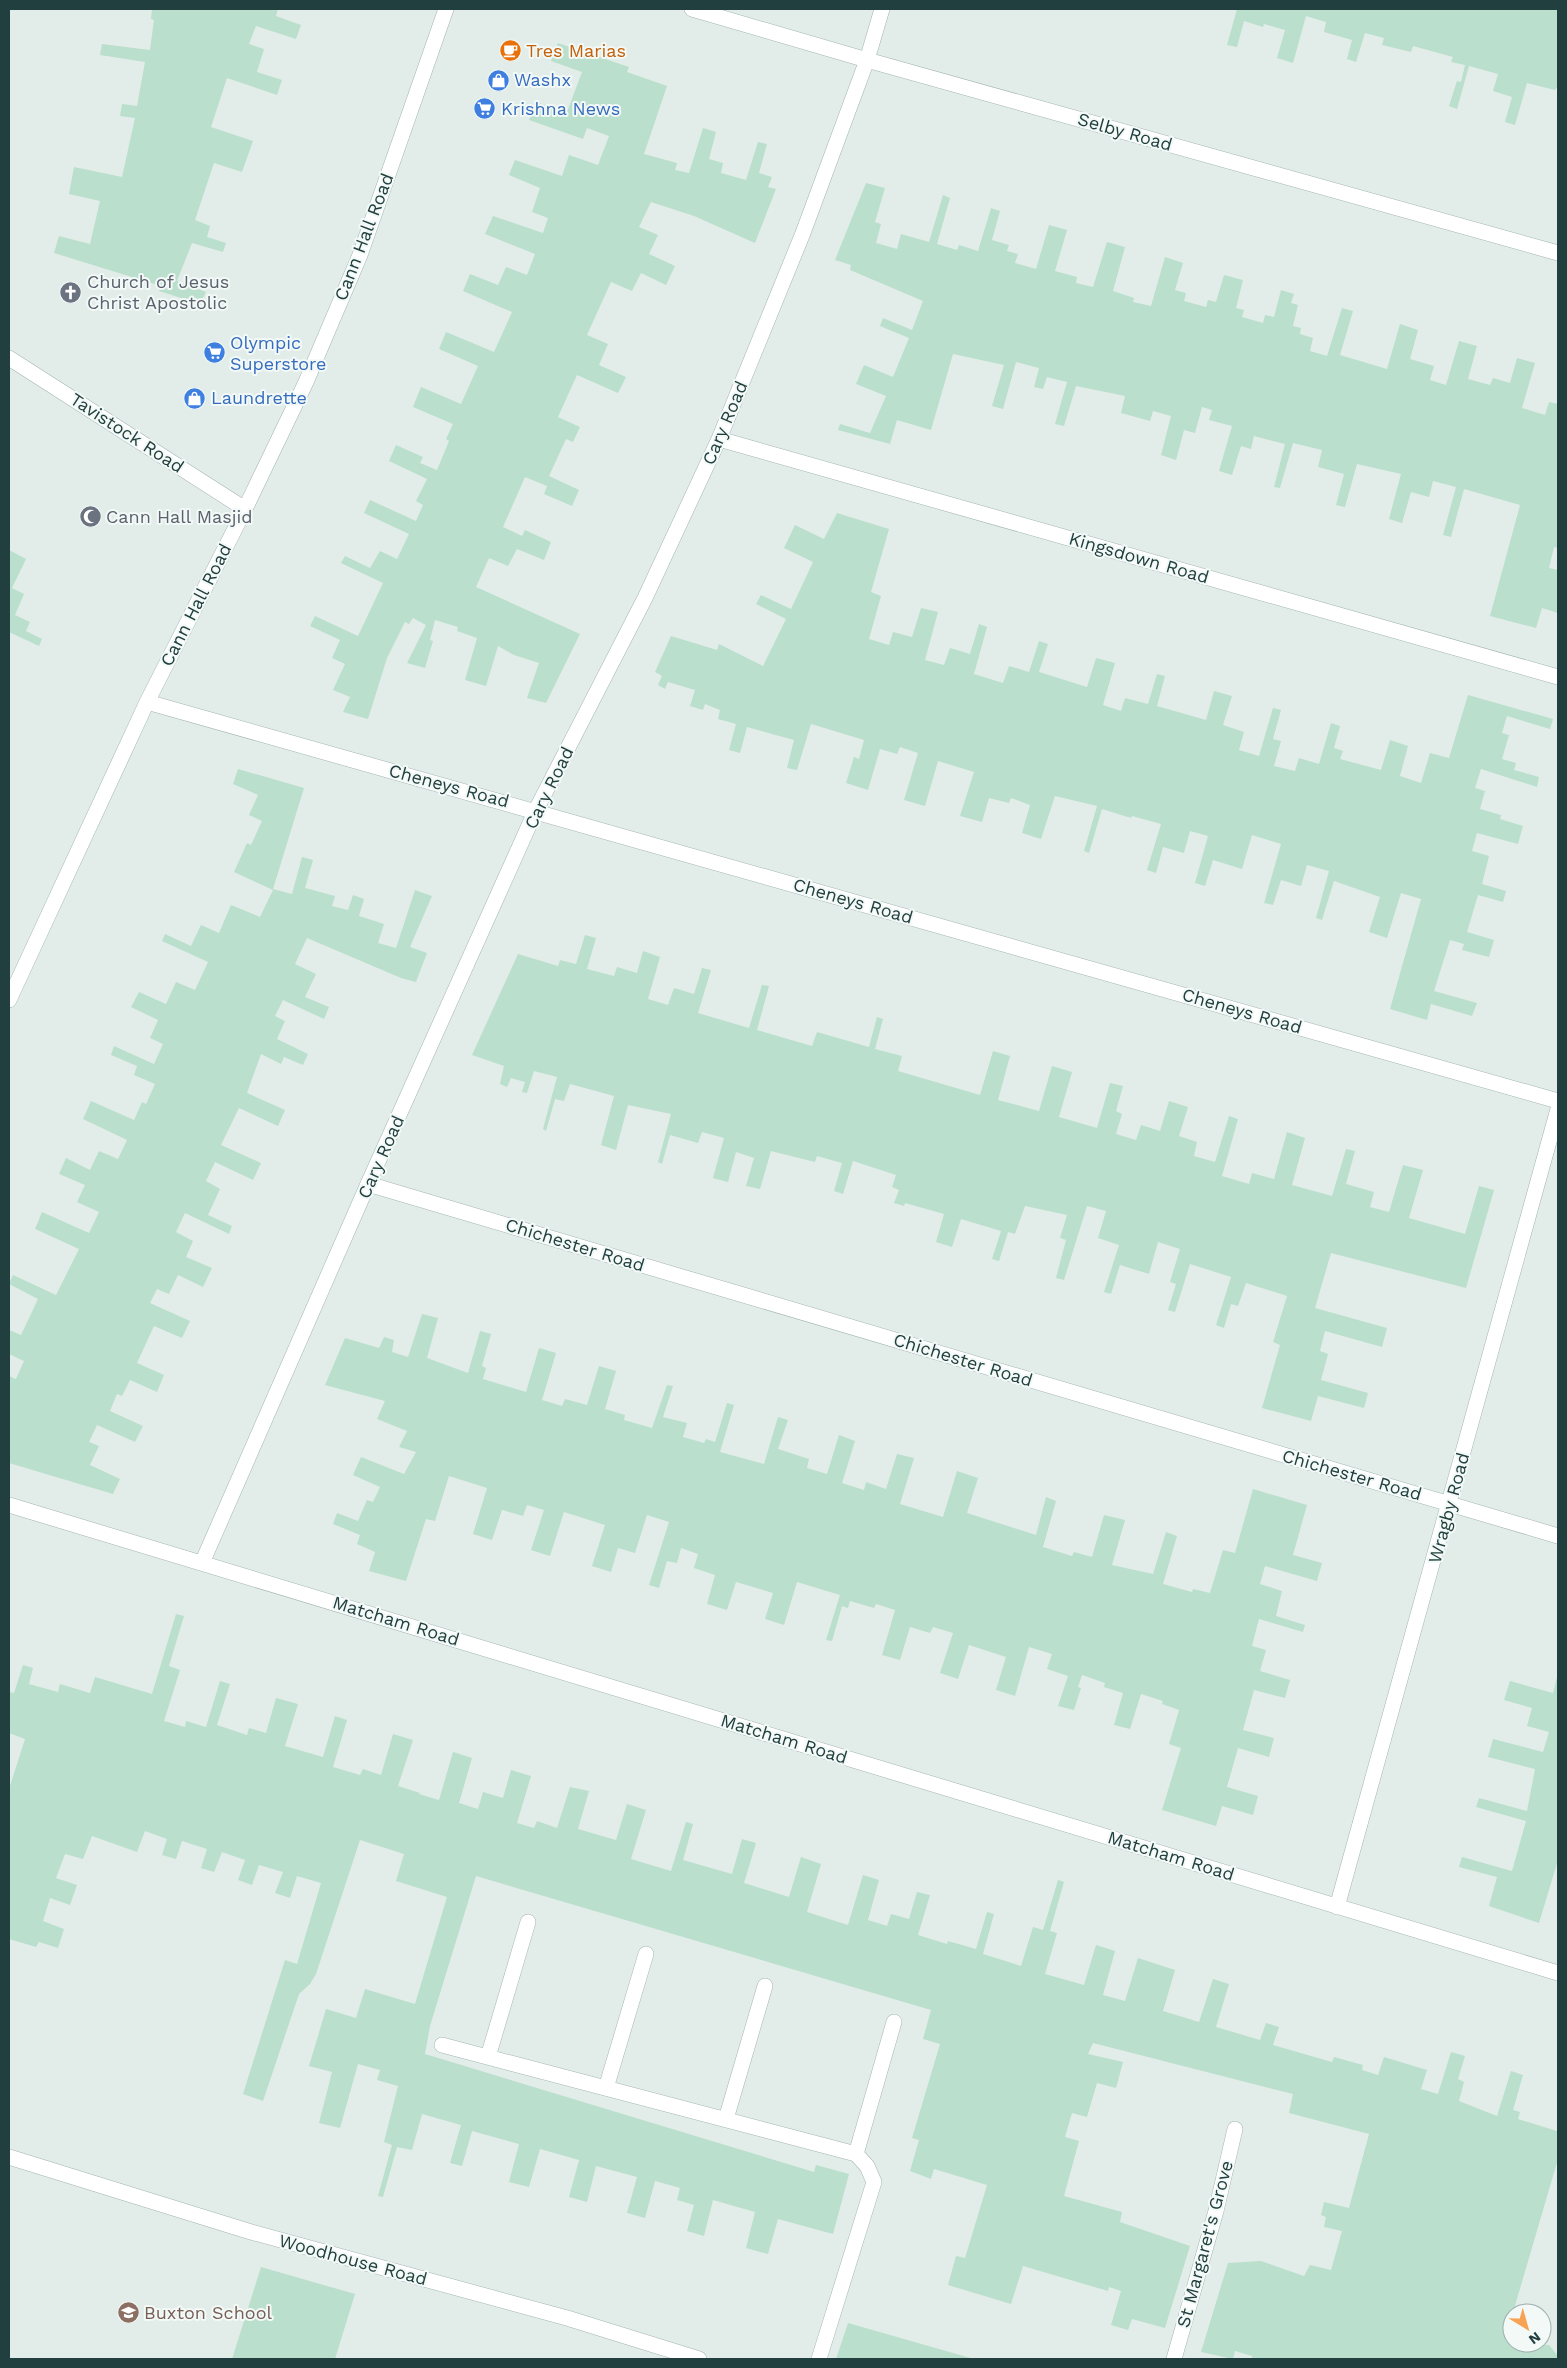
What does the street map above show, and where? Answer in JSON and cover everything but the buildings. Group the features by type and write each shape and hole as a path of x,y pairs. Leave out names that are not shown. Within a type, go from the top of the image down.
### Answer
{"street":[{"name":"Cann Hall Road","path":"9,1000 147,702 245,509 306,382 360,255 446,9"},
{"name":"Selby Road","path":"692,9 867,60 1558,253"},
{"name":"Cary Road","path":"202,1563 368,1184 536,810 645,598 719,440 803,233 867,60 882,9"},
{"name":"Tavistock Road","path":"9,358 245,509"},
{"name":"Kingsdown Road","path":"719,440 1558,677"},
{"name":"Cheneys Road","path":"147,702 536,810 1558,1101"},
{"name":"Wragby Road","path":"1337,1907 1558,1109"},
{"name":"Chichester Road","path":"368,1184 1558,1536"},
{"name":"Matcham Road","path":"9,1505 1558,1973"},
{"path":"488,2057 528,1922"},
{"path":"606,2088 646,1954"},
{"path":"726,2119 765,1986"},
{"path":"856,2154 894,2022"},
{"path":"442,2046 856,2154 867,2166 874,2182 818,2359"},
{"name":"St Margaret's Grove","path":"1174,2359 1216,2211 1235,2129"},
{"name":"Woodhouse Road","path":"9,2157 251,2232 567,2318 699,2359"}],"green space":[{"path":"152,9 278,9 276,16 301,25 296,39 256,26 249,44 264,49 257,72 282,80 277,95 227,78 211,127 253,141 242,172 214,163 195,220 210,226 207,237 226,243 223,252 192,243 177,281 206,292 200,304 159,291 161,286 54,253 59,236 90,244 100,201 69,194 74,167 122,177 135,118 120,116 122,104 137,106 145,62 100,55 102,44 150,50 154,20 151,19"},
{"path":"1237,9 1558,9 1558,86 1555,90 1527,83 1515,125 1505,122 1512,97 1493,91 1498,74 1469,66 1457,109 1449,106 1457,81 1461,82 1465,65 1451,62 1453,57 1413,46 1411,52 1382,45 1384,38 1365,33 1356,62 1347,59 1352,40 1324,32 1326,22 1306,16 1293,63 1277,58 1285,30 1264,24 1263,27 1244,21 1237,47 1227,45"},
{"path":"558,43 629,67 627,72 667,86 644,154 677,163 675,170 689,173 703,128 716,132 709,159 723,163 721,173 746,180 758,142 767,144 759,173 772,177 768,187 776,189 755,243 694,216 651,202 639,227 658,235 649,254 675,266 666,285 641,273 632,291 611,282 587,335 608,344 599,365 626,377 618,393 577,375 558,417 580,427 573,442 566,439 549,476 579,490 572,506 544,494 547,486 525,477 503,527 522,536 525,530 551,542 544,560 517,549 508,566 489,558 476,587 580,634 546,703 527,698 539,663 514,655 498,646 486,686 465,680 477,638 457,631 458,627 435,620 430,640 433,641 425,668 407,663 426,625 413,618 409,624 405,622 387,658 368,719 343,712 350,697 333,690 345,664 332,658 340,640 310,626 315,616 358,636 383,583 341,563 345,556 370,568 380,551 397,559 409,534 364,513 370,500 416,521 423,505 416,501 427,479 389,461 396,445 423,457 420,463 437,470 449,441 446,439 453,424 413,407 421,387 461,404 478,366 439,349 446,332 494,352 512,312 463,291 470,274 498,285 506,267 527,275 535,254 485,234 493,216 543,233 548,218 532,212 540,188 509,175 515,160 562,176 569,155 598,165 609,136 587,128 583,139 529,120 536,102 567,112 582,72 551,61"},
{"path":"866,183 885,188 875,222 881,224 876,243 897,249 901,234 929,242 943,195 950,198 937,244 957,250 959,245 978,251 991,208 1000,211 992,240 1009,245 1007,251 1018,254 1015,263 1036,269 1049,225 1067,230 1055,271 1077,277 1076,283 1093,287 1107,242 1125,247 1113,291 1134,298 1133,302 1151,306 1165,257 1183,263 1175,290 1186,293 1184,301 1206,307 1208,300 1216,302 1224,275 1243,280 1236,308 1244,310 1242,317 1263,323 1265,315 1274,317 1281,290 1294,294 1291,303 1298,305 1293,326 1301,328 1300,334 1313,338 1310,351 1327,356 1342,308 1353,311 1340,355 1387,369 1400,324 1418,330 1410,359 1434,366 1430,380 1446,385 1459,341 1477,346 1468,379 1490,385 1493,378 1510,383 1517,358 1535,363 1522,408 1545,415 1549,402 1558,404 1558,548 1554,547 1549,568 1558,570 1558,613 1542,608 1536,628 1490,616 1520,505 1464,489 1451,537 1443,535 1456,487 1433,481 1429,497 1411,492 1402,523 1389,519 1401,474 1357,464 1345,507 1336,505 1344,474 1318,467 1322,450 1293,443 1280,488 1274,487 1285,444 1254,436 1251,449 1241,446 1232,475 1219,471 1232,426 1209,420 1212,410 1202,407 1195,433 1184,430 1176,460 1161,455 1171,416 1153,411 1150,421 1121,413 1125,396 1076,386 1064,426 1055,424 1067,382 1047,377 1043,389 1034,387 1039,368 1016,362 1003,409 992,406 1004,365 953,354 931,430 897,420 890,444 838,430 840,424 870,433 886,396 856,384 864,365 893,377 909,338 880,326 883,318 912,330 923,301 850,270 851,265 835,260"},
{"path":"837,513 889,529 871,592 881,596 869,639 889,645 893,632 912,637 921,608 938,612 925,660 944,665 950,648 970,654 979,624 987,627 974,674 1003,683 1009,666 1029,672 1039,641 1048,644 1039,672 1087,687 1096,658 1115,663 1103,705 1121,711 1125,698 1148,704 1157,674 1165,676 1157,706 1206,720 1214,691 1232,696 1223,725 1244,732 1239,750 1259,756 1273,708 1281,710 1273,739 1281,741 1274,766 1295,771 1299,758 1319,764 1331,723 1340,726 1334,748 1343,751 1340,759 1381,770 1390,740 1408,746 1400,776 1421,783 1430,753 1449,758 1468,695 1553,719 1550,729 1507,716 1502,733 1509,735 1502,759 1516,763 1514,770 1539,777 1537,787 1481,769 1475,788 1485,791 1480,809 1501,815 1500,819 1523,826 1518,844 1477,833 1472,851 1489,856 1482,884 1506,891 1503,902 1478,895 1467,932 1494,940 1489,957 1462,950 1464,944 1450,940 1434,991 1477,1003 1472,1016 1431,1004 1427,1020 1390,1009 1421,899 1401,893 1387,938 1369,932 1380,897 1334,881 1322,920 1316,918 1329,871 1307,865 1301,886 1281,880 1273,905 1264,903 1281,844 1252,835 1242,869 1213,860 1205,886 1195,883 1208,836 1190,831 1184,853 1163,847 1156,873 1147,870 1161,824 1132,816 1131,818 1102,809 1089,853 1084,851 1097,806 1055,796 1041,839 1022,833 1030,805 1011,798 1009,803 989,798 982,822 960,816 974,772 938,761 925,806 904,800 918,753 900,747 897,754 880,749 868,790 846,783 854,757 859,759 864,740 811,724 797,770 787,768 794,740 747,727 740,753 729,750 736,724 718,719 720,710 705,704 703,710 690,706 695,690 668,682 665,689 658,685 662,676 655,672 671,636 717,650 719,644 763,666 786,619 756,604 761,595 791,609 813,562 784,548 795,525 824,539"},
{"path":"9,550 26,559 12,588 24,594 15,615 30,622 26,631 42,639 39,646 9,632"},
{"path":"238,769 304,788 273,889 292,894 302,857 313,860 305,888 335,896 332,906 348,910 353,895 364,899 359,916 384,924 385,921 378,943 396,948 415,890 432,896 410,947 427,953 416,982 401,978 307,938 295,964 316,974 305,997 329,1007 324,1019 283,1000 275,1016 285,1021 277,1039 308,1054 303,1065 284,1057 281,1064 261,1054 247,1093 285,1110 278,1126 239,1108 221,1145 261,1163 253,1180 215,1162 206,1181 220,1189 208,1215 232,1226 229,1234 185,1213 176,1232 193,1241 186,1257 212,1268 203,1287 178,1275 169,1294 157,1289 150,1303 190,1321 182,1338 154,1326 137,1363 164,1375 157,1392 130,1380 122,1396 117,1394 110,1411 143,1426 135,1442 97,1425 89,1442 99,1446 90,1465 120,1479 113,1494 9,1463 9,1376 16,1379 24,1361 9,1354 9,1330 21,1335 38,1299 9,1284 13,1275 56,1295 79,1249 35,1229 42,1212 89,1233 99,1212 77,1202 85,1185 59,1174 66,1158 90,1170 99,1151 118,1159 127,1140 83,1119 91,1101 134,1120 142,1102 146,1104 155,1084 134,1075 137,1066 111,1055 114,1046 154,1064 163,1044 150,1038 158,1020 131,1007 139,992 166,1004 176,982 195,990 208,962 162,941 165,934 191,946 201,925 219,933 231,905 260,917 273,890 234,872 247,843 251,845 262,821 249,815 258,795 233,784"},
{"path":"585,935 596,938 587,969 614,976 617,967 637,973 643,951 660,957 648,999 668,1005 674,988 694,994 702,968 711,970 698,1013 749,1028 762,985 769,986 757,1030 812,1046 817,1032 869,1047 877,1017 883,1019 875,1049 902,1056 898,1071 980,1095 993,1051 1010,1056 998,1100 1039,1111 1052,1066 1072,1072 1059,1117 1097,1128 1110,1083 1123,1086 1116,1111 1122,1114 1116,1134 1136,1140 1141,1125 1160,1131 1169,1101 1188,1107 1179,1136 1197,1142 1194,1156 1215,1162 1229,1116 1238,1119 1222,1176 1249,1184 1252,1173 1274,1179 1287,1132 1305,1138 1292,1185 1332,1196 1346,1149 1355,1151 1346,1184 1374,1192 1370,1207 1389,1212 1403,1165 1423,1170 1409,1218 1465,1234 1479,1186 1494,1190 1466,1288 1331,1253 1315,1308 1387,1328 1382,1347 1325,1331 1320,1351 1328,1354 1321,1380 1368,1393 1364,1408 1318,1396 1311,1421 1262,1408 1280,1345 1273,1342 1287,1296 1246,1283 1238,1306 1231,1304 1224,1328 1216,1325 1231,1277 1190,1264 1175,1312 1168,1310 1176,1284 1170,1282 1180,1249 1158,1242 1149,1274 1120,1265 1111,1294 1104,1292 1119,1245 1098,1238 1106,1211 1087,1206 1064,1280 1056,1278 1066,1240 1060,1238 1067,1215 1025,1206 1015,1234 1008,1232 999,1261 992,1259 1001,1231 961,1219 952,1247 936,1242 944,1214 905,1203 904,1206 894,1203 899,1190 892,1187 896,1175 853,1161 843,1194 834,1191 842,1163 817,1156 815,1162 771,1151 760,1189 746,1186 754,1158 736,1152 728,1182 713,1178 724,1138 702,1132 698,1143 670,1135 662,1164 658,1162 671,1114 628,1105 616,1150 601,1145 614,1096 570,1084 564,1101 555,1099 546,1131 543,1129 557,1077 534,1071 527,1093 522,1092 525,1082 511,1078 507,1087 500,1084 504,1066 472,1055 518,954 558,966 560,960 576,964"},
{"path":"422,1314 438,1318 427,1358 468,1373 480,1331 491,1334 482,1366 486,1368 483,1379 526,1392 539,1348 556,1353 542,1400 562,1406 565,1399 587,1405 599,1366 616,1371 605,1409 625,1415 624,1420 652,1428 667,1385 673,1386 663,1417 687,1423 683,1437 704,1443 706,1439 715,1442 727,1403 734,1405 720,1452 764,1464 778,1417 788,1420 778,1449 809,1459 807,1468 827,1474 839,1435 855,1441 842,1483 864,1490 866,1482 886,1489 897,1454 914,1458 900,1504 943,1517 957,1471 978,1478 967,1513 1036,1535 1046,1497 1056,1501 1043,1547 1072,1556 1074,1552 1092,1557 1104,1515 1125,1520 1112,1565 1153,1574 1166,1532 1177,1536 1163,1584 1192,1592 1193,1589 1210,1593 1223,1550 1235,1553 1253,1489 1307,1505 1293,1555 1322,1563 1317,1581 1265,1566 1260,1584 1282,1591 1276,1616 1305,1625 1303,1632 1259,1619 1252,1646 1266,1650 1260,1671 1290,1680 1285,1698 1254,1690 1243,1730 1274,1738 1269,1757 1238,1748 1227,1787 1258,1796 1253,1815 1222,1806 1216,1826 1162,1810 1181,1748 1169,1744 1179,1710 1162,1704 1163,1701 1141,1694 1130,1729 1114,1725 1123,1693 1104,1687 1105,1683 1082,1675 1078,1687 1081,1688 1074,1710 1058,1706 1068,1676 1047,1669 1052,1654 1029,1647 1015,1696 996,1690 1006,1657 969,1645 958,1679 940,1673 953,1633 933,1627 930,1633 910,1627 900,1660 882,1655 895,1610 876,1604 874,1608 850,1601 848,1608 842,1606 832,1641 826,1640 840,1595 797,1582 784,1625 765,1619 773,1593 736,1582 727,1610 707,1604 715,1575 694,1568 698,1554 681,1548 677,1563 667,1561 659,1588 649,1585 669,1522 647,1515 635,1553 618,1548 611,1572 592,1566 605,1525 564,1512 550,1556 531,1550 544,1510 527,1505 523,1516 502,1510 492,1540 473,1534 487,1488 449,1476 435,1521 426,1519 406,1581 369,1571 375,1552 357,1544 360,1535 333,1524 337,1513 358,1521 367,1500 373,1502 380,1487 353,1475 361,1457 404,1474 416,1452 399,1447 407,1431 377,1419 385,1401 325,1385 345,1338 379,1348 384,1337 394,1340 392,1352 408,1357"},
{"path":"176,1614 184,1616 169,1666 180,1670 164,1721 185,1727 186,1721 206,1727 220,1681 230,1684 217,1725 247,1735 249,1728 266,1733 276,1698 298,1704 285,1746 323,1757 335,1716 347,1720 333,1767 360,1775 363,1769 381,1775 393,1734 413,1740 398,1786 419,1794 439,1800 453,1752 472,1758 459,1803 478,1809 483,1792 503,1798 511,1770 531,1776 517,1823 534,1828 537,1821 557,1828 570,1787 589,1791 578,1829 616,1840 627,1804 646,1810 631,1859 671,1871 686,1822 693,1824 683,1860 732,1874 742,1839 756,1843 744,1883 789,1897 801,1857 821,1864 807,1912 848,1925 863,1875 879,1880 868,1920 887,1926 891,1914 909,1919 917,1892 930,1895 918,1935 947,1944 948,1941 976,1949 987,1912 994,1914 983,1954 1021,1966 1033,1927 1043,1930 1058,1880 1064,1882 1050,1931 1057,1933 1045,1974 1084,1985 1096,1945 1115,1951 1103,1995 1125,2001 1138,1958 1175,1970 1163,2011 1199,2022 1213,1979 1229,1984 1216,2027 1260,2040 1266,2023 1279,2027 1273,2045 1332,2062 1334,2057 1363,2065 1362,2070 1378,2075 1384,2057 1427,2070 1421,2089 1438,2094 1451,2052 1465,2056 1458,2079 1464,2082 1459,2101 1497,2116 1511,2071 1523,2075 1513,2110 1520,2112 1518,2119 1557,2131 1558,2127 1558,2159 1516,2303 1502,2303 1502,2353 1552,2353 1552,2349 1558,2356 1558,2359 1252,2359 1252,2356 1235,2351 1233,2359 1201,2352 1228,2263 1261,2261 1304,2276 1310,2265 1331,2270 1342,2231 1324,2227 1326,2217 1321,2215 1324,2202 1349,2208 1369,2134 1289,2113 1293,2094 1093,2043 1088,2054 1123,2062 1116,2088 1097,2083 1087,2117 1072,2113 1065,2137 1079,2141 1064,2196 1122,2212 1120,2222 1190,2246 1165,2328 1132,2319 1128,2330 1111,2325 1121,2291 1109,2287 1108,2291 1023,2266 1011,2304 948,2285 956,2256 965,2258 987,2185 934,2169 931,2179 910,2171 919,2140 912,2138 940,2044 923,2039 931,2010 476,1876 430,2026 425,2054 814,2172 816,2165 849,2174 833,2234 778,2219 768,2254 746,2248 755,2212 713,2200 704,2236 687,2231 694,2205 677,2200 680,2188 655,2181 645,2218 627,2213 637,2177 596,2166 587,2202 569,2197 579,2160 540,2149 529,2187 509,2182 519,2144 472,2131 462,2166 450,2163 461,2125 422,2114 412,2150 397,2147 383,2197 378,2196 392,2145 384,2142 398,2086 377,2080 380,2070 358,2064 340,2128 319,2123 332,2072 309,2066 326,2009 356,2018 365,1989 415,2004 447,1897 396,1881 404,1854 360,1840 316,1974 310,1984 299,1994 263,2101 243,2094 285,1960 297,1964 321,1883 297,1876 290,1898 275,1893 283,1872 259,1865 252,1885 238,1880 245,1860 222,1852 214,1872 201,1868 207,1849 182,1841 176,1859 162,1855 167,1839 145,1831 137,1852 92,1836 83,1859 65,1854 56,1878 77,1885 70,1905 50,1898 43,1921 64,1929 58,1948 39,1942 36,1947 9,1939 9,1789 25,1739 9,1733 9,1692 14,1693 23,1665 33,1668 29,1684 58,1692 60,1684 90,1693 95,1677 152,1694"},
{"path":"1558,1673 1558,1860 1539,1923 1489,1906 1497,1877 1459,1867 1462,1857 1512,1871 1526,1821 1476,1807 1479,1798 1527,1811 1535,1769 1488,1757 1493,1739 1543,1752 1549,1732 1527,1726 1532,1708 1504,1700 1510,1681 1553,1693"},
{"path":"261,2267 355,2294 335,2359 232,2359"},
{"path":"848,2323 974,2359 836,2359"}],"place":[{"name":"Tres Marias","path":"510,51"},
{"name":"Washx","path":"498,80"},
{"name":"Krishna News","path":"485,109"},
{"name":"Church of Jesus Christ Apostolic","path":"71,292"},
{"name":"Olympic Superstore","path":"214,353"},
{"name":"Laundrette","path":"195,398"},
{"name":"Cann Hall Masjid","path":"90,517"},
{"name":"Buxton School","path":"128,2313"}]}
